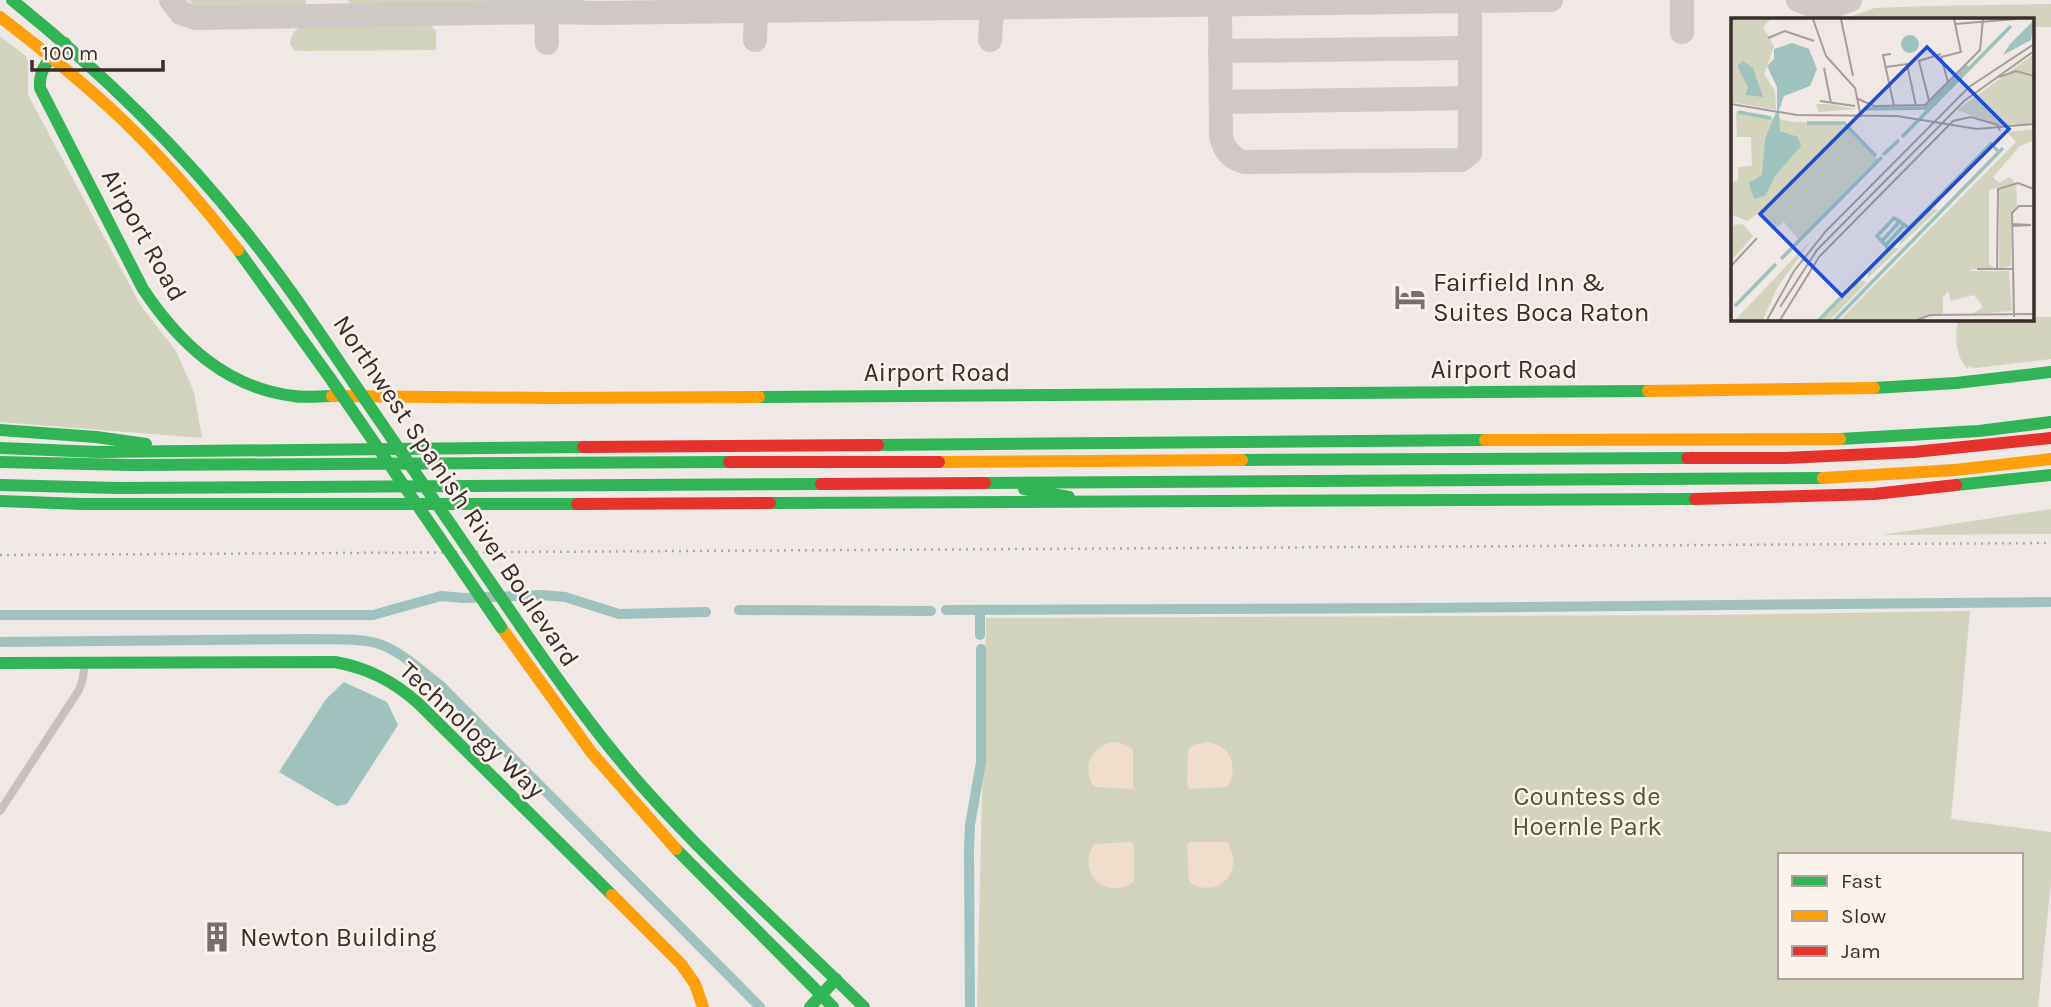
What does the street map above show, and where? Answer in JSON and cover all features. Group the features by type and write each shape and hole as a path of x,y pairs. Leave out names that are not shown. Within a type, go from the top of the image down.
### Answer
{"main road":[{"name":"Northwest Spanish River Boulevard","path":"12,0 65,43 128,101 208,186 275,269 582,712 657,804 723,872 864,1007"},
{"name":"Northwest Spanish River Boulevard","path":"0,17 52,57 133,130 203,206 270,290 565,718 631,800 689,863 833,1007"},
{"name":"Airport Road","path":"65,43 40,74 40,89 158,313 189,347 222,371 256,387 294,396 549,398 1807,390 1954,382 2051,372"},
{"path":"0,449 98,452 1366,440 1850,439 1968,432 2051,422"},
{"path":"0,430 96,437 192,450"},
{"path":"0,462 145,465 1817,457 1947,450 2051,438"},
{"path":"1214,461 1366,440"},
{"path":"0,485 118,488 1795,479 1974,469 2051,459"},
{"path":"0,501 82,504 1111,503 1746,499 1874,494 2051,475"},
{"path":"985,482 1111,503"},
{"name":"Technology Way","path":"0,663 335,662 362,667 388,678 429,713 681,964 695,984 703,1007"},
{"path":"810,1007 836,979"},
{"path":"833,1007 847,990"}],"street":[{"path":"0,811 79,690 85,662"}],"green space":[{"path":"189,0 306,0 306,8 203,9"},
{"path":"347,0 587,0 536,5 358,8"},
{"path":"671,0 843,0 727,3"},
{"path":"2051,4 2051,27 2034,27 2034,18 1847,18 1875,8"},
{"path":"428,23 436,31 436,50 300,51 294,50 290,44 295,31 307,24"},
{"path":"0,36 26,56 28,94 34,106 141,306 176,351 194,392 202,438 0,422"},
{"path":"2034,317 2051,317 2051,359 1975,368 1969,366 1968,369 1964,365 1957,346 1959,320 2034,320"},
{"path":"2051,509 2051,534 1882,535"},
{"name":"Countess de Hoernle Park","path":"1970,611 1951,819 2051,832 2051,882 2038,1007 977,1007 986,618 1712,615"}],"sand":[{"path":"1114,742 1133,749 1133,789 1094,787 1090,779 1090,758 1099,748"},
{"path":"1207,742 1222,747 1227,752 1232,765 1231,779 1227,787 1189,789 1188,749"},
{"path":"1189,842 1227,842 1233,863 1226,880 1210,888 1189,882"},
{"path":"1094,844 1134,844 1134,882 1113,888 1096,881 1089,865 1089,855"}],"water":[{"path":"344,682 387,702 398,725 347,804 337,806 279,772 326,699"}],"waterway":[{"path":"0,615 373,615 441,596 464,598 541,595 565,597 619,614 706,612"},
{"path":"946,610 2051,602"},
{"path":"739,610 931,611"},
{"path":"980,611 980,635"},
{"path":"0,642 314,639 361,640 385,646 441,686 760,1007"},
{"path":"970,1007 969,850 970,825 981,762 981,649"}],"taxiway":[{"path":"171,0 181,13 196,18 1551,0"},
{"path":"1682,0 1682,32"},
{"path":"1798,0 1816,7 1823,18"},
{"path":"1827,18 1834,6 1850,0"},
{"path":"1220,4 1221,136 1226,150 1236,159 1245,162 1461,160 1470,153 1470,1"},
{"path":"990,40 992,9"},
{"path":"755,40 756,10"},
{"path":"546,12 547,43"},
{"path":"1220,51 1469,48"},
{"path":"1221,102 1470,98"}],"railway":[{"path":"0,555 2051,543"}],"traffic: fast":[{"path":"12,0 106,81 220,200 274,268 351,379"},
{"path":"65,43 44,68 40,88 143,289 157,309 206,360 247,384 294,396 332,396"},
{"path":"238,250 330,378"},
{"path":"1874,388 1956,383 2051,372"},
{"path":"330,378 501,627"},
{"path":"351,379 522,628"},
{"path":"759,397 1648,391"},
{"path":"1840,439 1979,431 2051,422"},
{"path":"0,430 96,437 146,444"},
{"path":"878,445 1485,440"},
{"path":"0,448 98,452 583,447"},
{"path":"1242,460 1687,458"},
{"path":"0,462 131,465 729,462"},
{"path":"1956,485 2051,475"},
{"path":"985,483 1823,478"},
{"path":"0,485 118,488 821,484"},
{"path":"1024,489 1069,497"},
{"path":"770,503 1695,499"},
{"path":"0,501 82,504 577,504"},
{"path":"522,628 579,708 641,785 723,870 864,1007"},
{"path":"0,663 335,662 369,672 399,688 418,703 612,895"},
{"path":"676,849 833,1007"},
{"path":"810,1007 836,979"}],"traffic: slow":[{"path":"0,17 69,72 135,132 238,250"},
{"path":"1648,391 1874,388"},
{"path":"332,396 759,397"},
{"path":"1485,440 1840,439"},
{"path":"1823,478 1955,470 2051,459"},
{"path":"939,462 1242,460"},
{"path":"501,627 591,752 676,849"},
{"path":"612,895 681,964 695,984 703,1007"}],"traffic: jam":[{"path":"1687,458 1785,458 1914,452 2051,438"},
{"path":"583,447 878,445"},
{"path":"729,462 939,462"},
{"path":"821,484 985,483"},
{"path":"1695,499 1874,494 1956,485"},
{"path":"577,504 770,503"}],"place":[{"name":"Fairfield Inn & Suites Boca Raton","path":"1410,297"},
{"name":"Newton Building","path":"217,937"}]}
